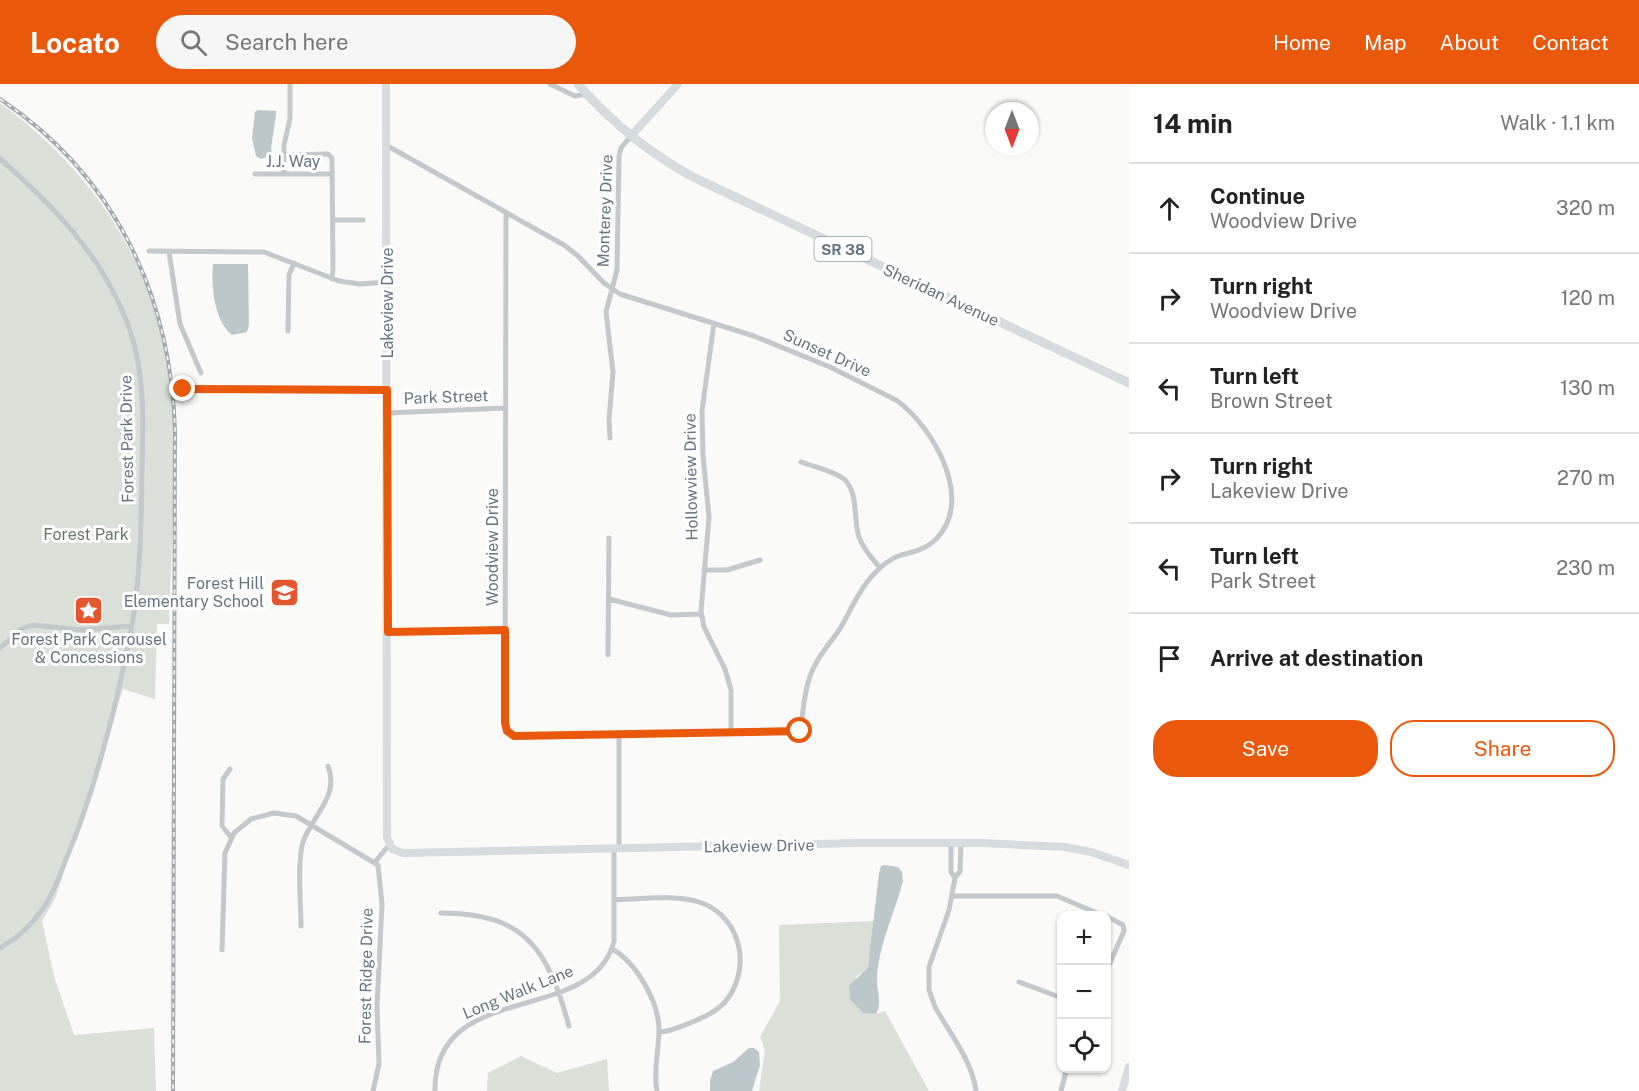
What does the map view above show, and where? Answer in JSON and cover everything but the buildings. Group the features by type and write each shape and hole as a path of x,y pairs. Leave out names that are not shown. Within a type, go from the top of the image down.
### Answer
{"main road":[{"name":"Sheridan Avenue","path":"578,84 631,136 682,171 722,192 1129,383"}],"street":[{"path":"284,174 285,137 290,119 290,84"},
{"name":"Lakeview Drive","path":"387,84 387,837 392,849 403,853 859,843 961,843 1065,847 1098,854 1129,865"},
{"path":"550,84 575,96 587,94"},
{"path":"631,136 678,84"},
{"name":"Monterey Drive","path":"610,438 609,420 613,372 605,320 607,303 617,270 619,250 619,156 621,148 631,136"},
{"name":"Sunset Drive","path":"386,145 564,245 612,289 629,297 714,323 789,350 888,395 904,406 933,438 945,464 949,482 951,505 945,527 929,545 893,559 880,568 863,587 841,628 815,665 806,691 800,731"},
{"name":"J.J. Way","path":"255,174 332,174 331,156 284,155"},
{"name":"Forest Park Drive","path":"0,159 64,221 89,250 120,306 134,343 140,376 143,423 141,528 135,607 121,679 97,775 76,837 49,900 24,931 0,948"},
{"path":"332,174 332,279"},
{"name":"Woodview Drive","path":"506,212 505,723 510,734 519,737 800,731"},
{"path":"333,220 363,220"},
{"path":"149,251 264,252 332,279 360,284 387,282"},
{"path":"169,252 180,324 201,373"},
{"path":"288,332 289,275 294,263"},
{"name":"Hollowview Drive","path":"714,323 702,411 703,456 709,517 701,614 707,634 729,680 731,733"},
{"name":"Park Street","path":"183,389 387,390"},
{"name":"Park Street","path":"387,413 506,408"},
{"path":"801,462 838,475 847,482 854,497 860,539 880,568"},
{"path":"608,655 609,538"},
{"path":"704,570 727,570 760,560"},
{"path":"609,599 671,615 701,614"},
{"path":"0,648 22,629 32,625 82,630 131,626"},
{"path":"388,632 505,630"},
{"path":"619,735 615,932 612,949 624,956 638,971 656,1012 659,1032 655,1073 657,1091"},
{"path":"301,926 302,847 332,787 328,766"},
{"path":"230,769 223,779 222,826 225,833 231,837"},
{"path":"222,950 223,861 231,837 251,819 274,813 290,814 312,824 375,862 389,845"},
{"path":"951,843 951,872 955,878"},
{"path":"961,843 960,871 955,878 953,896 929,967 929,990 935,1007 968,1062 976,1091"},
{"name":"Forest Ridge Drive","path":"373,1091 378,1070 377,1007 382,904 380,868 375,862"},
{"path":"953,896 1048,895 1066,899 1094,911"},
{"path":"615,900 684,898 701,902 723,916 732,927 738,940 741,962 739,975 725,1001 714,1011 698,1020 669,1031 659,1032"},
{"path":"441,913 459,913 488,918 518,931 539,952 559,991 569,1026"},
{"path":"1111,918 1120,922 1124,928 1124,935 1111,963"},
{"name":"Long Walk Lane","path":"435,1091 436,1072 441,1053 452,1036 460,1030 506,1010 559,991 593,975 612,949"},
{"path":"1019,982 1057,996"},
{"path":"1122,1091 1129,1067"},
{"path":"1061,1091 1066,1073"}],"green space":[{"name":"Forest Park","path":"0,103 35,130 66,161 94,194 119,230 139,269 155,309 166,352 172,396 173,510 169,624 157,624 155,699 123,689 55,899 42,921 54,976 74,1035 154,1028 156,1091 0,1091"},
{"path":"875,921 868,967 856,977 876,1014 885,1011 929,1091 759,1091 765,1050 760,1037 780,1001 779,925"},
{"path":"521,1056 557,1073 607,1059 609,1091 487,1091 488,1073"}],"shaded area":[{"path":"258,110 276,111 272,155 261,159 256,156 252,138 255,112"},
{"path":"213,264 248,264 249,325 247,332 232,335 221,321 213,293"},
{"path":"881,866 898,867 902,872 903,881 878,965 878,1009 876,1014 863,1013 850,999 849,986 868,967 879,873"},
{"path":"749,1048 754,1048 759,1052 760,1065 752,1091 710,1091 713,1071 733,1062"}],"railway":[{"path":"0,99 40,130 75,164 105,202 129,243 148,286 162,333 171,381 175,431 173,1091"}],"place":[{"name":"Forest Hill Elementary School","path":"285,592"},
{"name":"Forest Park Carousel & Concessions","path":"89,611"}],"route":[{"path":"183,389 387,390 388,632 505,630 505,723 510,734 519,737 800,731"}]}
